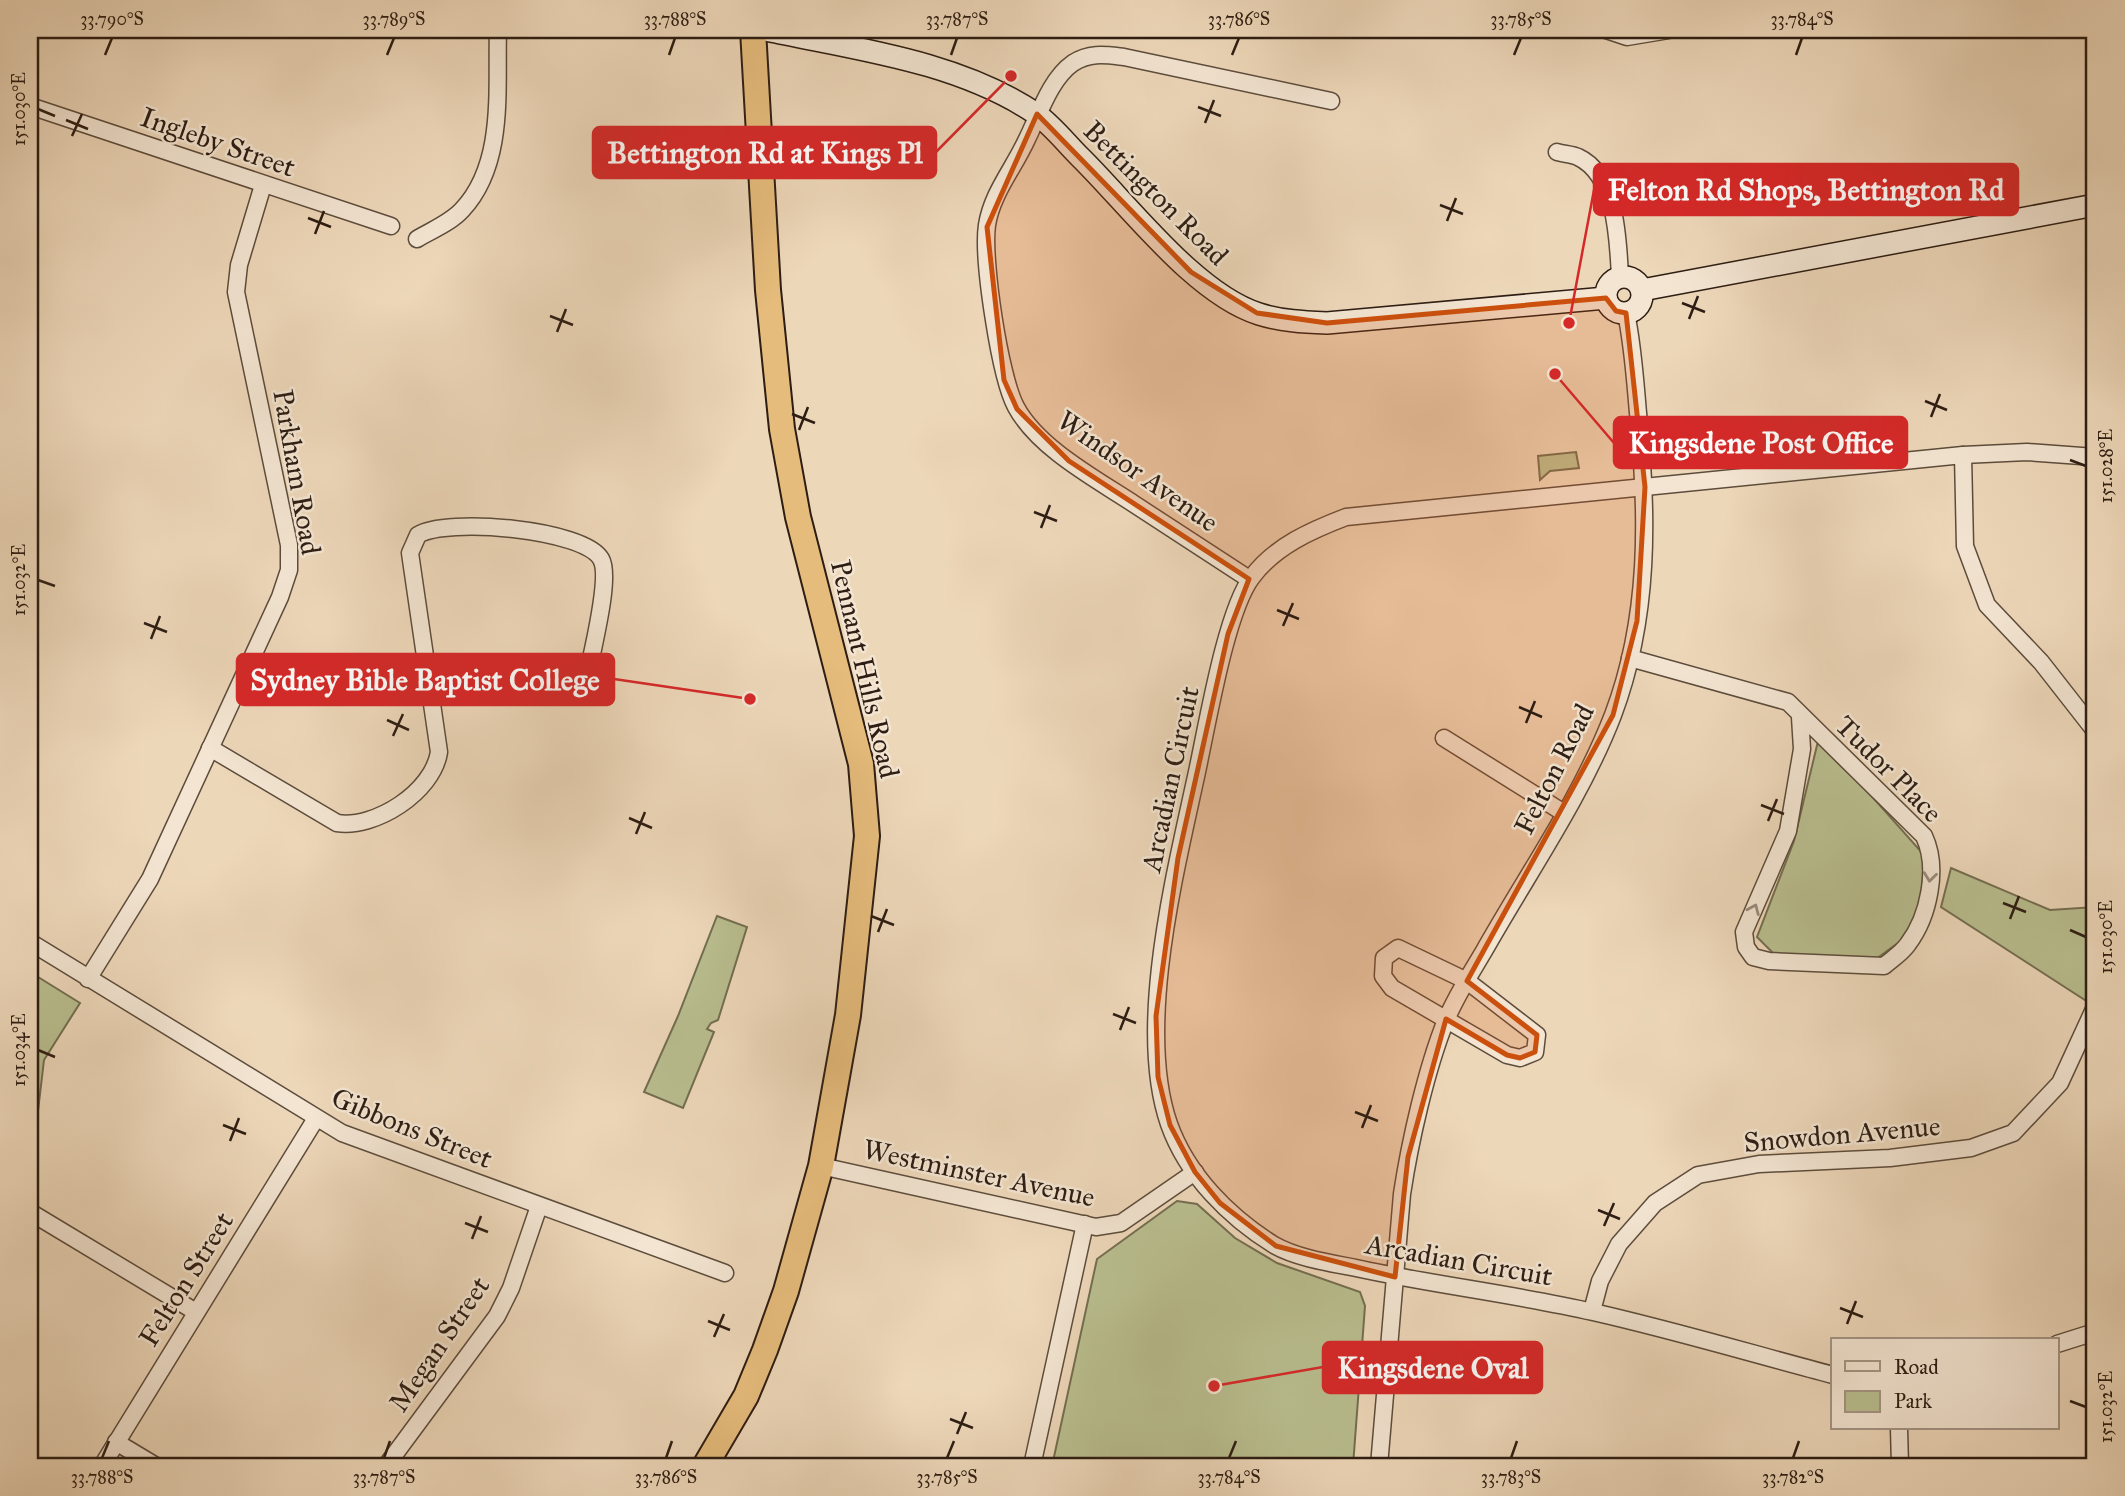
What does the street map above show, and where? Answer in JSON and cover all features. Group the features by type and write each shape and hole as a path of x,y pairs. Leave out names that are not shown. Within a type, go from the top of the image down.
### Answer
{"highway":[{"name":"Pennant Hills Road","path":"705,1466 746,1396 765,1350 783,1301 821,1166 848,1015 866,856 866,814 858,751 798,517 782,429 768,290 752,30"}],"main road":[{"name":"Bettington Road","path":"766,30 900,59 947,73 992,90 1037,114 1191,272 1226,299 1257,313 1289,321 1327,323 1606,298"},
{"path":"1642,290 2095,205"},
{"path":"1620,277 1634,279 1642,290 1640,305 1626,313 1616,311 1606,298 1609,285 1620,277"}],"street":[{"path":"417,239 463,209 488,163 494,136 498,30"},
{"path":"1606,30 1627,37 1669,30"},
{"name":"Windsor Avenue","path":"1249,579 1069,461 1034,430 1017,409 1004,380 986,253 987,227 998,192 1028,139 1037,114 1064,71 1074,62 1096,54 1331,101"},
{"name":"Ingleby Street","path":"30,106 391,226"},
{"path":"1557,152 1579,157 1599,176 1609,198 1620,277"},
{"name":"Parkham Road","path":"88,979 150,878 280,597 289,570 289,545 236,292 239,265 263,185"},
{"name":"Felton Road","path":"1379,1466 1408,1157 1446,1019 1579,790 1613,715 1630,658 1645,555 1645,487 1626,313"},
{"name":"Arcadian Circuit","path":"1831,1374 1592,1311 1395,1277 1322,1261 1276,1246 1220,1203 1195,1172 1170,1125 1158,1077 1156,1016 1178,858 1228,635 1249,579 1266,561 1308,531 1346,517 1963,455 2027,452 2095,457"},
{"path":"1963,455 1965,546 1987,605 2041,662 2095,731"},
{"path":"211,748 337,823 361,824 372,821 424,783 437,763 439,752 410,553 418,536 432,529 502,526 580,545 597,554 603,561 604,579 590,664"},
{"name":"Tudor Place","path":"1630,658 1762,692 1788,702 1800,717 1924,836 1933,855 1925,914 1908,945 1884,966 1769,961 1753,957 1746,947 1744,932 1788,831 1802,749 1800,717"},
{"path":"1444,738 1564,813"},
{"name":"Gibbons Street","path":"30,942 315,1120 342,1133 725,1273"},
{"path":"1398,948 1467,981 1537,1035 1535,1052 1520,1059 1507,1055 1392,988 1383,976 1384,958 1398,948"},
{"name":"Snowdon Avenue","path":"1592,1311 1600,1281 1619,1244 1655,1203 1698,1175 1759,1164 1890,1158 1971,1148 2013,1133 2060,1083 2095,1007"},
{"name":"Felton Street","path":"102,1466 315,1120"},
{"name":"Westminster Avenue","path":"821,1166 1104,1226 1121,1223 1195,1172"},
{"name":"Megan Street","path":"386,1466 497,1316 511,1288 539,1206"},
{"path":"30,1212 196,1312"},
{"path":"1032,1466 1085,1224"},
{"path":"2058,1344 2095,1332"},
{"path":"1899,1430 1900,1466"},
{"path":"116,1443 156,1466"}],"highlighted area":[{"path":"1037,114 1191,272 1257,313 1327,323 1606,298 1616,311 1626,313 1645,487 1637,621 1613,715 1467,981 1537,1035 1535,1052 1520,1058 1507,1055 1446,1019 1408,1157 1395,1277 1276,1246 1220,1203 1195,1172 1170,1125 1158,1077 1156,1016 1178,858 1228,634 1249,579 1069,461 1017,409 1004,380 987,227"}],"green space":[{"path":"1576,452 1579,468 1550,471 1540,480 1538,456"},
{"path":"1819,737 1925,856 1920,908 1902,940 1876,959 1775,955 1757,937 1794,841"},
{"path":"1951,868 2050,910 2095,907 2095,991 2091,1004 1941,907"},
{"path":"717,916 747,927 718,1020 711,1023 707,1029 714,1032 683,1108 644,1092 678,1016"},
{"path":"30,972 80,1003 44,1060 30,1179"},
{"path":"1177,1201 1197,1204 1235,1238 1277,1263 1360,1292 1365,1306 1353,1466 1052,1466 1097,1259"}],"place":[{"name":"Bettington Rd at Kings Pl","path":"1011,76"},
{"name":"Felton Rd Shops, Bettington Rd","path":"1569,323"},
{"name":"Kingsdene Post Office","path":"1555,374"},
{"name":"Sydney Bible Baptist College","path":"750,699"},
{"name":"Kingsdene Oval","path":"1214,1386"}]}
